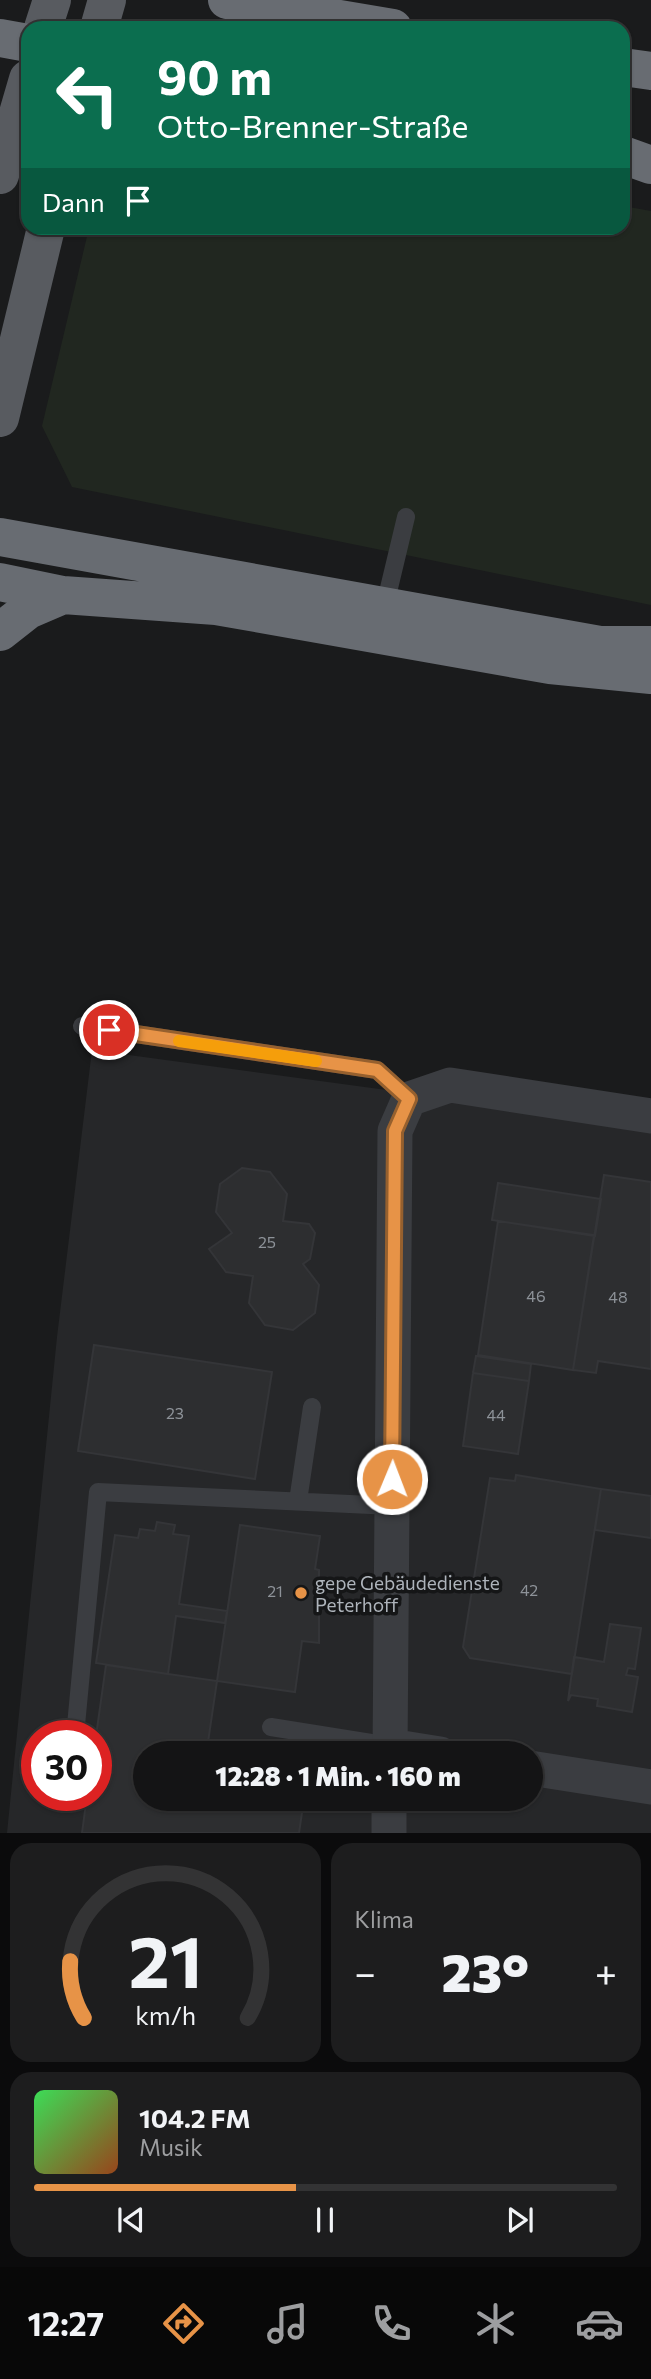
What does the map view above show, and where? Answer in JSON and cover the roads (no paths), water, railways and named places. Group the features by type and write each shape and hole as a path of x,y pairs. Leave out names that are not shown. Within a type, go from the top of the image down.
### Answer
{"highway":[{"path":"227,0 352,21"},
{"path":"0,38 21,42"},
{"path":"630,143 651,147"},
{"path":"630,157 651,164"},
{"path":"0,537 382,620 561,667 651,675"},
{"path":"0,582 63,595 382,620 600,645 651,645"},
{"path":"0,632 28,610 63,595"}],"main road":[{"path":"45,21 52,0"},
{"path":"101,21 107,0"},
{"path":"4,159 21,102"},
{"path":"0,418 44,235"}],"street":[{"path":"390,1741 395,1131 409,1099 450,1085 651,1116"},
{"path":"543,1770 651,1787"},
{"path":"389,1811 389,1833"}],"lane":[{"path":"382,620 406,517"},
{"path":"82,1026 377,1070 409,1099"},
{"path":"298,1502 312,1406"},
{"path":"76,1720 97,1492 392,1506"},
{"path":"271,1727 343,1741"}],"place":[{"name":"gepe Gebäudedienste Peterhoff","path":"301,1593"}]}
